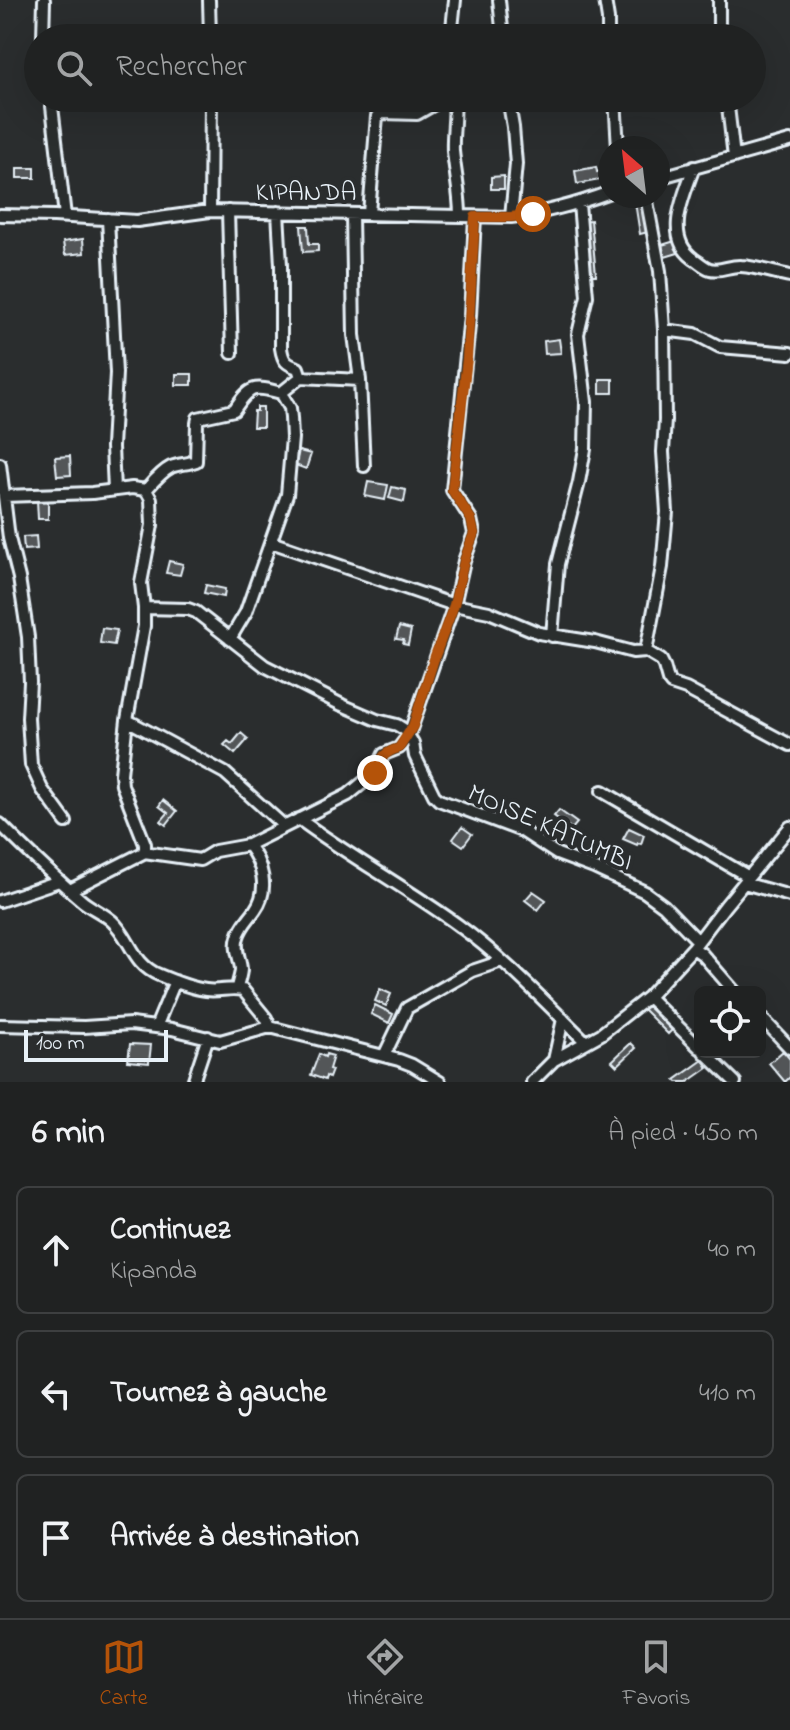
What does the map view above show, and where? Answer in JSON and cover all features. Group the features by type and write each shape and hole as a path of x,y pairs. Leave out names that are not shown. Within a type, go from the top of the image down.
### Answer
{"street":[{"path":"43,24 44,0"},
{"path":"209,0 210,24"},
{"path":"452,24 455,0"},
{"path":"499,0 502,24"},
{"path":"605,0 608,24"},
{"path":"719,0 719,24"},
{"path":"53,112 65,216"},
{"path":"210,211 211,112"},
{"path":"369,213 377,116 382,113 420,112"},
{"path":"455,112 453,149 460,216"},
{"path":"510,112 516,164 511,217"},
{"path":"616,112 617,136"},
{"path":"729,112 734,157"},
{"path":"670,174 790,141"},
{"path":"694,167 677,228 685,252 707,268 715,270 741,266 790,276"},
{"name":"KIPANDA","path":"0,215 137,221 210,211 511,217 579,204 598,197"},
{"path":"552,636 558,564 585,449 586,402 578,334 587,296 579,204"},
{"path":"646,651 662,567 667,512 663,452 664,330 660,271 648,208"},
{"path":"228,211 232,353"},
{"path":"278,212 281,348 284,361 298,368 301,377"},
{"path":"352,214 354,335 360,380 364,466"},
{"path":"70,890 144,852 200,860 215,851 248,845 348,795 375,773 387,751 399,748 409,735 454,605 474,533 471,519 452,490 467,358 475,217"},
{"path":"108,219 116,373 112,447 114,490"},
{"path":"664,330 695,334 720,347 790,353"},
{"path":"281,393 301,377 360,380"},
{"path":"146,490 173,466 196,461 198,418 234,410 244,394 258,387 281,393 290,408 292,438 287,495 246,612 230,639"},
{"path":"0,464 9,538 28,637 31,765 42,789 66,822"},
{"path":"4,496 138,488 146,490 151,499 152,525 141,583 144,626 121,774 122,785 145,844 144,852"},
{"path":"271,542 454,605 489,612 539,633 633,652 646,651 661,660 671,684 790,745"},
{"path":"144,608 196,612 265,666 342,705 397,725 409,735"},
{"path":"127,720 225,773 284,826"},
{"name":"MOISE KATUMBI","path":"409,735 421,770 439,800 522,831 557,854 645,892 664,906 730,986"},
{"path":"602,791 746,880 790,896"},
{"path":"299,819 458,925 533,989 586,1042"},
{"path":"0,824 84,903 114,922 142,965 157,974 208,991 243,990 270,1027"},
{"path":"532,1082 554,1060 619,1021 648,997 696,945 790,827"},
{"path":"237,988 241,968 237,952 238,936 244,922 256,910 263,881 259,860 248,845"},
{"path":"0,901 59,881"},
{"path":"384,1056 407,1008 472,971 502,961"},
{"path":"156,1027 175,981"},
{"path":"648,997 694,1042"},
{"path":"554,1060 563,1019"},
{"path":"766,1022 790,1048"},
{"path":"0,1025 84,1027 131,1024 225,1040 270,1027 412,1065 440,1082"},
{"path":"193,1082 208,1037"},
{"path":"710,1058 735,1082"}],"building":[{"path":"596,167 598,180 577,184 575,171"},
{"path":"17,168 35,168 35,178 17,178"},
{"path":"504,176 504,189 491,189 491,177"},
{"path":"636,208 644,208 648,232 640,234"},
{"path":"591,220 596,275 586,275 581,221"},
{"path":"301,226 308,226 309,244 318,244 318,251 303,252"},
{"path":"83,239 84,253 65,255 63,242"},
{"path":"675,241 678,253 665,257 662,245"},
{"path":"559,339 561,353 545,354 544,341"},
{"path":"176,374 192,374 192,385 176,385"},
{"path":"600,379 613,379 613,393 600,393"},
{"path":"257,407 263,407 263,427 253,427"},
{"path":"299,451 311,454 306,469 295,465"},
{"path":"70,456 71,475 57,476 55,457"},
{"path":"368,482 388,485 385,500 365,496"},
{"path":"392,487 406,490 404,502 389,498"},
{"path":"48,499 48,519 38,519 37,500"},
{"path":"36,536 37,549 24,550 23,537"},
{"path":"169,561 183,564 180,575 166,573"},
{"path":"206,585 225,589 224,597 204,593"},
{"path":"399,627 411,630 408,645 403,644 404,640 396,639"},
{"path":"102,628 117,630 114,645 100,643"},
{"path":"241,733 248,739 235,754 224,745 228,741 232,744"},
{"path":"163,800 177,811 166,825 161,821 168,813 159,806"},
{"path":"559,810 577,823 572,829 554,816"},
{"path":"462,827 472,834 463,846 453,839"},
{"path":"629,828 644,835 641,844 623,839"},
{"path":"533,891 546,900 538,910 525,900"},
{"path":"380,989 391,994 386,1006 375,1001"},
{"path":"650,1003 674,1028 668,1034 643,1009"},
{"path":"375,1005 393,1014 389,1023 371,1014"},
{"path":"631,1043 636,1048 617,1066 612,1061"},
{"path":"130,1044 151,1045 149,1063 128,1061"},
{"path":"783,1051 790,1059 790,1077 785,1082 769,1063"},
{"path":"319,1054 333,1056 329,1069 332,1070 325,1080 311,1075"},
{"path":"703,1060 708,1068 688,1082 675,1080"}],"route":[{"path":"375,773 384,754 399,748 413,726 454,605 474,533 471,519 452,490 467,358 475,217 533,214"}]}
